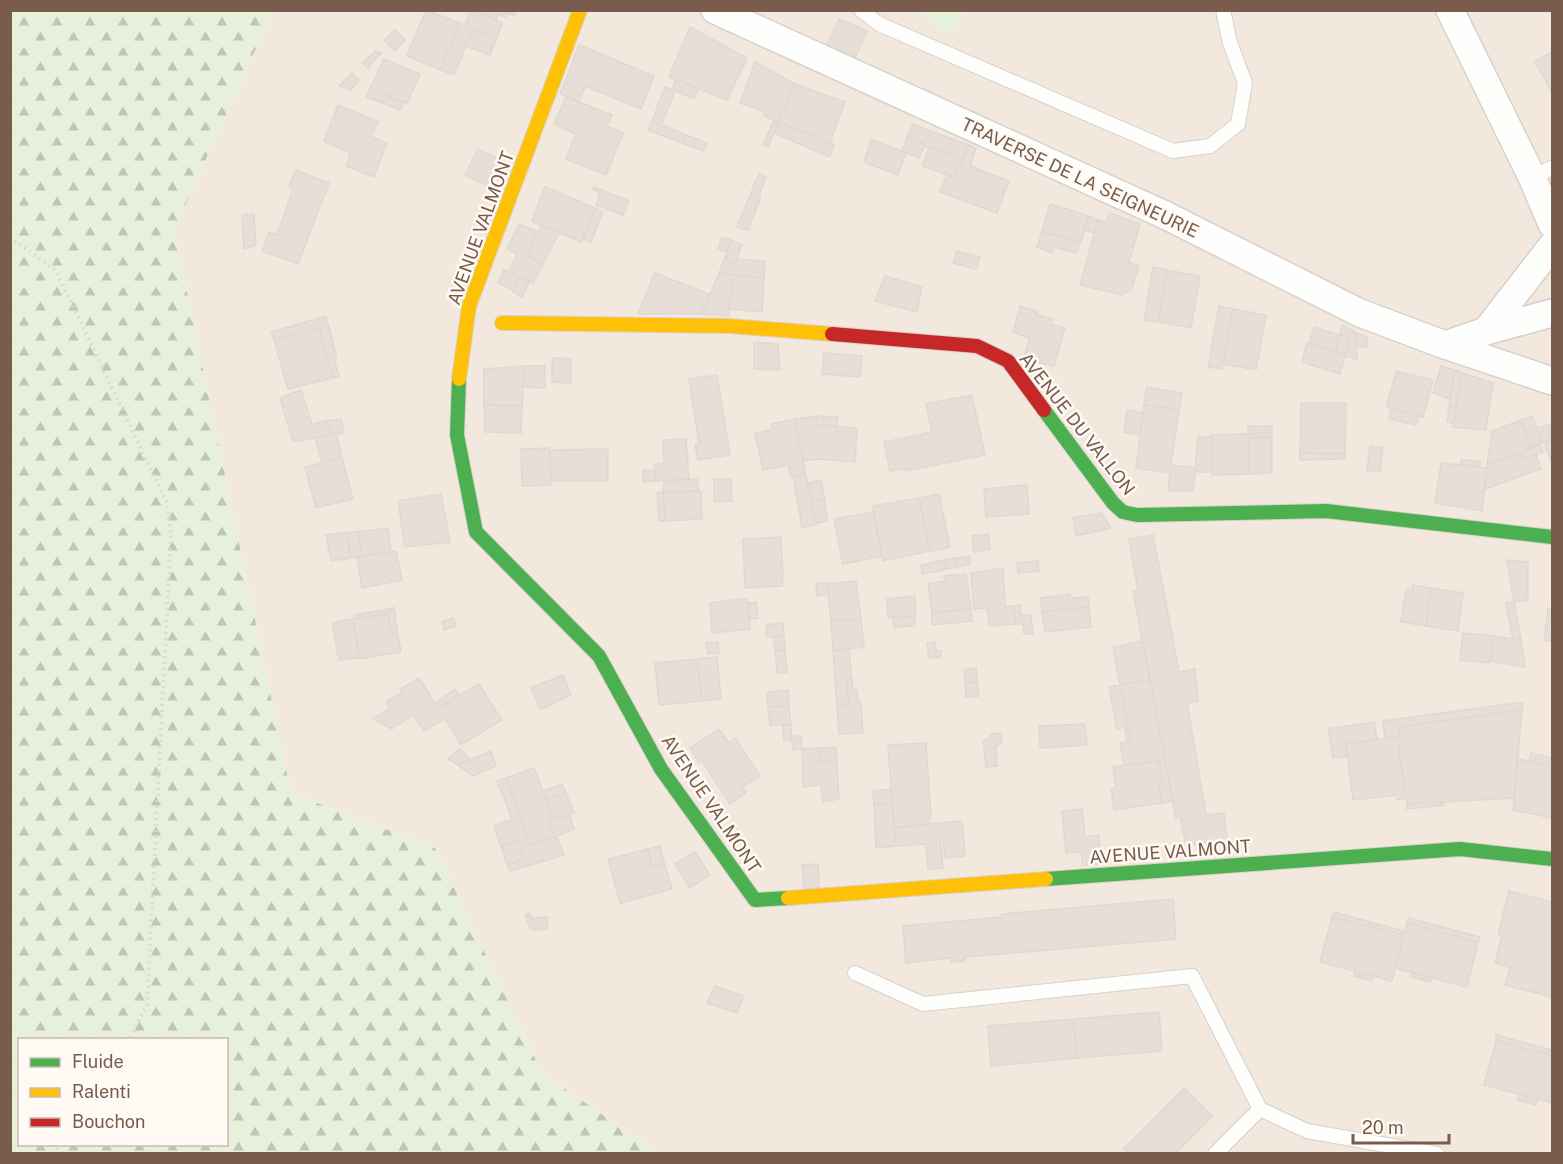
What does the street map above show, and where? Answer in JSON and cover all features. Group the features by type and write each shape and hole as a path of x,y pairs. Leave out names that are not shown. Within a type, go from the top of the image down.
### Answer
{"street":[{"name":"AVENUE VALMONT","path":"580,10 469,306 460,367 456,435 476,532 599,656 661,769 755,900 1460,849 1552,859"},
{"name":"TRAVERSE DE LA SEIGNEURIE","path":"715,10 1165,215 1360,313 1552,381"},
{"path":"1450,10 1542,172 1552,224"},
{"path":"1486,331 1552,246"},
{"path":"1445,345 1552,313"},
{"name":"AVENUE DU VALLON","path":"502,323 730,326 977,346 1008,361 1113,503 1124,512 1137,515 1326,511 1552,537"}],"lane":[{"path":"861,10 879,24 1173,151 1210,146 1238,124 1245,82 1230,43 1223,10"},
{"path":"855,973 923,1004 1192,976 1260,1109 1307,1131 1404,1151 1437,1154"},
{"path":"1215,1154 1260,1109"}],"path":[{"path":"10,237 56,271 166,501 171,533 147,1005 130,1038"}],"shaded area":[{"path":"273,11 1552,11 1552,1153 658,1153 542,1073 435,848 291,793 174,230"}],"green space":[{"path":"10,11 273,11 174,230 291,793 435,848 542,1073 658,1153 11,1153"},
{"path":"915,11 968,11 949,35"}],"building":[{"path":"426,10 459,23 441,70 407,56"},
{"path":"471,10 502,23 497,37 465,25"},
{"path":"472,10 516,10 514,15 507,13 505,17 498,14 496,20"},
{"path":"839,19 867,31 853,62 825,50"},
{"path":"459,23 473,28 454,75 441,70"},
{"path":"690,27 747,58 727,100 669,77"},
{"path":"473,28 497,37 490,55 465,46"},
{"path":"395,30 405,40 395,51 384,40"},
{"path":"579,45 654,76 641,109 585,86 579,101 560,94"},
{"path":"375,51 381,53 368,68 363,63"},
{"path":"1552,52 1552,93 1535,61"},
{"path":"384,59 420,74 407,103 370,89"},
{"path":"755,62 795,84 778,122 764,116 765,112 740,103"},
{"path":"352,73 359,80 351,90 339,86"},
{"path":"676,80 684,83 680,93 672,90"},
{"path":"684,83 699,89 694,99 680,93"},
{"path":"795,84 845,102 830,143 778,122"},
{"path":"665,87 675,91 661,125 652,121"},
{"path":"370,89 404,103 401,110 366,97"},
{"path":"566,97 612,115 607,126 623,133 606,175 566,159 576,134 554,124"},
{"path":"338,105 378,122 371,137 387,143 374,177 346,166 351,153 324,141"},
{"path":"774,120 778,122 768,147 763,145"},
{"path":"652,121 686,135 682,143 648,130"},
{"path":"778,122 834,145 830,157 774,133"},
{"path":"913,124 930,131 925,144 907,138"},
{"path":"930,131 968,145 962,159 924,146"},
{"path":"686,135 707,143 704,151 682,143"},
{"path":"907,138 925,144 919,158 902,151"},
{"path":"871,139 906,153 898,175 864,162"},
{"path":"968,145 976,148 970,166 1009,181 997,213 940,192 947,175 955,177"},
{"path":"929,148 962,159 955,177 922,166"},
{"path":"478,149 501,160 488,186 465,175"},
{"path":"295,170 329,183 298,264 262,251 269,232 277,235 293,189 289,187"},
{"path":"759,173 766,177 759,196 751,193"},
{"path":"545,187 595,208 581,242 532,221"},
{"path":"594,187 629,201 623,215 596,205 600,193 592,189"},
{"path":"751,193 761,197 748,230 737,227"},
{"path":"1050,204 1089,216 1081,242 1042,232"},
{"path":"595,208 603,212 591,242 583,239"},
{"path":"1110,213 1140,224 1129,262 1139,266 1132,288 1123,295 1080,285 1098,220 1106,222"},
{"path":"254,214 256,245 244,249 242,215"},
{"path":"1089,216 1098,220 1094,233 1084,230"},
{"path":"519,224 538,232 527,256 543,264 533,283 509,272 517,254 507,249"},
{"path":"541,225 559,233 543,264 527,256"},
{"path":"1042,232 1080,242 1076,253 1054,247 1052,253 1037,247"},
{"path":"722,237 731,240 726,252 718,249"},
{"path":"731,240 742,245 735,263 725,258"},
{"path":"957,251 980,257 976,269 953,263"},
{"path":"725,258 735,263 737,259 765,261 764,278 719,273"},
{"path":"1153,267 1167,270 1158,322 1144,320"},
{"path":"504,270 519,277 513,290 498,283"},
{"path":"1167,270 1200,276 1191,328 1158,322"},
{"path":"655,273 709,294 702,314 638,314"},
{"path":"719,273 733,275 729,316 702,314"},
{"path":"733,275 764,278 762,312 729,309"},
{"path":"885,276 922,287 917,312 875,301"},
{"path":"519,277 529,282 522,297 513,292"},
{"path":"1020,306 1037,311 1036,314 1052,319 1051,324 1065,328 1054,366 1023,359 1030,338 1013,332"},
{"path":"1219,306 1233,309 1222,369 1208,367"},
{"path":"1233,309 1266,315 1256,370 1223,364"},
{"path":"326,316 319,328 274,340 271,332"},
{"path":"326,316 337,358 328,361 319,328"},
{"path":"1342,325 1356,333 1357,359 1345,356 1350,338 1340,335"},
{"path":"1314,327 1340,335 1335,352 1309,344"},
{"path":"319,328 333,378 288,389 274,340"},
{"path":"1356,333 1368,338 1366,347 1356,346"},
{"path":"1340,335 1350,338 1345,356 1335,352"},
{"path":"754,342 778,344 780,370 754,369"},
{"path":"1307,343 1345,356 1340,374 1302,362"},
{"path":"824,353 862,356 860,377 822,374"},
{"path":"552,358 571,359 571,383 552,382"},
{"path":"334,359 339,376 333,378 328,361"},
{"path":"524,366 545,366 545,388 523,387"},
{"path":"524,366 522,406 484,405 484,369"},
{"path":"1441,366 1455,370 1450,399 1433,393"},
{"path":"1455,370 1462,373 1456,409 1449,407"},
{"path":"1396,371 1433,380 1423,417 1387,406"},
{"path":"1462,373 1493,383 1486,430 1453,427"},
{"path":"717,375 730,455 698,460 695,444 699,444 689,379"},
{"path":"1147,387 1182,393 1179,409 1144,405"},
{"path":"301,390 312,425 326,420 331,435 293,442 280,398"},
{"path":"972,395 985,455 906,471 905,468 890,471 884,442 932,432 926,404"},
{"path":"1301,403 1346,403 1345,454 1300,453"},
{"path":"484,405 522,406 521,433 485,432"},
{"path":"1144,405 1179,409 1170,473 1136,468"},
{"path":"1449,407 1456,409 1454,424 1447,421"},
{"path":"1391,408 1419,415 1416,425 1389,419"},
{"path":"1127,410 1143,413 1140,435 1124,432"},
{"path":"816,416 838,417 837,426 816,425"},
{"path":"816,416 816,425 857,428 855,462 819,459 803,461 795,419"},
{"path":"1532,416 1537,428 1525,432 1521,420"},
{"path":"341,419 344,433 331,435 326,421"},
{"path":"795,419 806,475 791,476 788,465 763,470 755,434 773,429 771,424"},
{"path":"1521,420 1531,449 1487,464 1492,431"},
{"path":"1552,424 1552,439 1541,443 1537,428"},
{"path":"1248,426 1272,426 1272,433 1248,434"},
{"path":"1537,428 1541,443 1531,447 1525,432"},
{"path":"1272,433 1272,437 1249,438 1249,474 1212,475 1211,435"},
{"path":"336,434 342,458 322,463 315,438"},
{"path":"1198,437 1212,437 1212,472 1195,472"},
{"path":"1272,437 1272,473 1249,474 1249,438"},
{"path":"686,439 689,479 655,481 654,464 664,464 663,440"},
{"path":"1552,439 1552,464 1544,442"},
{"path":"1539,444 1543,452 1522,459 1520,453"},
{"path":"1370,446 1383,447 1380,472 1367,470"},
{"path":"549,448 551,485 522,486 521,449"},
{"path":"608,449 608,481 551,481 550,450"},
{"path":"1300,453 1345,454 1345,459 1300,460"},
{"path":"1520,453 1522,459 1536,454 1541,469 1485,489 1487,464"},
{"path":"342,458 353,499 316,508 305,467"},
{"path":"1461,460 1480,461 1479,467 1460,465"},
{"path":"1441,463 1487,468 1482,511 1435,503"},
{"path":"1171,465 1196,468 1193,491 1168,491"},
{"path":"643,470 654,471 655,481 643,482"},
{"path":"806,475 816,525 802,527 793,476"},
{"path":"697,479 699,491 663,492 664,481"},
{"path":"714,479 731,479 732,501 714,502"},
{"path":"821,480 825,500 812,502 808,483"},
{"path":"1027,485 1029,514 986,517 984,489"},
{"path":"701,491 702,519 665,521 663,492"},
{"path":"663,492 665,521 659,521 657,493"},
{"path":"441,494 450,542 405,547 398,501"},
{"path":"939,494 950,547 930,551 919,498"},
{"path":"919,498 930,551 883,561 873,506"},
{"path":"824,500 828,521 816,523 812,502"},
{"path":"873,512 882,556 843,564 834,519"},
{"path":"1101,513 1111,528 1076,536 1073,518"},
{"path":"388,528 391,552 362,556 359,532"},
{"path":"358,531 362,556 351,558 347,533"},
{"path":"346,532 351,558 331,561 326,535"},
{"path":"988,534 990,549 974,552 972,536"},
{"path":"1153,535 1179,672 1195,669 1198,701 1187,703 1206,815 1224,813 1227,842 1186,845 1180,817 1176,818 1133,591 1138,590 1129,539"},
{"path":"781,537 782,586 745,588 743,539"},
{"path":"396,551 402,580 362,588 357,557"},
{"path":"970,556 970,564 958,567 956,558"},
{"path":"956,558 958,567 947,569 944,560"},
{"path":"944,560 947,569 922,574 921,565"},
{"path":"1507,560 1528,562 1528,600 1514,602"},
{"path":"1038,561 1039,571 1018,573 1017,563"},
{"path":"1003,568 1005,607 1014,606 1016,624 989,626 987,608 974,609 971,573"},
{"path":"966,574 971,609 932,613 928,584 945,581 944,576"},
{"path":"856,581 861,619 831,621 827,584"},
{"path":"816,583 827,583 828,594 817,596"},
{"path":"1413,585 1431,588 1426,626 1401,622 1406,589 1412,590"},
{"path":"1431,588 1463,593 1458,631 1426,626"},
{"path":"1070,594 1070,598 1088,597 1089,607 1042,612 1041,598"},
{"path":"915,596 916,616 888,618 887,599"},
{"path":"747,598 750,629 712,633 710,603"},
{"path":"756,602 758,618 749,619 748,603"},
{"path":"1514,602 1521,640 1513,639 1506,603"},
{"path":"1020,605 1021,624 1016,624 1014,606"},
{"path":"1089,607 1091,627 1045,632 1042,612"},
{"path":"394,608 388,614 355,619 354,615"},
{"path":"394,608 398,635 392,636 388,614"},
{"path":"1548,608 1552,609 1552,641 1544,640"},
{"path":"971,609 972,621 932,625 932,613"},
{"path":"388,614 392,636 398,635 401,652 360,659 353,619"},
{"path":"1022,615 1031,615 1033,634 1024,634"},
{"path":"914,616 915,626 894,627 893,618"},
{"path":"453,618 456,626 444,630 442,622"},
{"path":"353,619 359,658 339,660 332,623"},
{"path":"861,619 864,647 833,651 831,621"},
{"path":"783,623 784,636 767,637 766,625"},
{"path":"1463,633 1494,636 1490,663 1460,660"},
{"path":"784,636 785,650 775,651 773,637"},
{"path":"1494,636 1521,640 1525,667 1491,661"},
{"path":"1143,641 1150,680 1120,685 1113,647"},
{"path":"718,642 719,653 708,654 706,643"},
{"path":"935,642 936,651 941,651 941,657 929,658 927,643"},
{"path":"785,650 787,672 777,673 775,651"},
{"path":"849,650 852,679 847,680 849,704 837,705 833,651"},
{"path":"717,657 721,699 702,701 697,659"},
{"path":"697,659 702,701 659,705 655,663"},
{"path":"976,668 977,682 965,683 964,670"},
{"path":"563,675 571,695 540,710 531,688"},
{"path":"419,678 438,708 479,684 502,720 461,745 445,718 424,731 413,715 392,729 373,719 390,708 386,702 402,692 400,689"},
{"path":"852,679 853,690 857,690 858,703 861,702 863,733 839,734 837,705 849,704 847,680"},
{"path":"1150,680 1173,801 1161,803 1159,782 1162,781 1159,761 1124,766 1120,743 1131,741 1120,685"},
{"path":"977,682 979,696 966,697 965,683"},
{"path":"1120,685 1131,741 1127,742 1125,727 1117,729 1109,687"},
{"path":"455,689 459,695 438,708 435,703"},
{"path":"788,690 789,706 768,707 767,692"},
{"path":"1523,702 1522,710 1399,727 1400,736 1385,739 1383,721"},
{"path":"789,706 791,725 770,725 768,707"},
{"path":"1522,710 1514,798 1407,804 1397,737 1400,736 1399,727"},
{"path":"1374,722 1377,739 1346,744 1348,756 1333,758 1328,729"},
{"path":"1085,724 1087,745 1040,748 1039,726"},
{"path":"783,725 791,725 792,740 784,741"},
{"path":"719,729 729,743 735,738 760,776 742,787 746,793 730,804 702,761 699,763 690,748"},
{"path":"995,733 1000,734 1002,738 1001,743 996,746 997,766 986,767 983,740 989,740"},
{"path":"791,736 801,736 802,749 793,750"},
{"path":"1397,737 1406,798 1397,800 1396,795 1353,800 1346,744"},
{"path":"926,743 931,818 929,818 929,824 894,828 888,745"},
{"path":"836,747 837,762 820,762 819,748"},
{"path":"819,748 820,762 837,762 839,799 823,802 821,785 803,787 802,749"},
{"path":"460,749 470,759 458,765 448,759"},
{"path":"491,751 496,766 473,776 458,765"},
{"path":"1531,753 1552,758 1552,766 1529,761"},
{"path":"1518,759 1552,766 1552,818 1513,810"},
{"path":"1159,761 1162,781 1159,782 1161,803 1114,810 1111,788 1116,788 1113,767"},
{"path":"534,768 554,820 549,821 555,837 530,846 506,778"},
{"path":"506,778 530,846 557,837 564,855 510,871 507,865 524,859 518,840 501,846 494,826 512,819 497,781"},
{"path":"562,784 566,793 547,800 544,791"},
{"path":"891,789 892,803 874,804 873,791"},
{"path":"566,793 574,813 554,820 547,800"},
{"path":"1443,802 1444,805 1407,809 1407,804"},
{"path":"892,803 896,846 876,848 874,804"},
{"path":"1082,809 1085,837 1099,835 1102,864 1082,865 1082,852 1066,853 1062,811"},
{"path":"570,815 574,829 555,837 549,821"},
{"path":"962,821 965,856 945,858 941,823"},
{"path":"939,823 943,868 928,869 926,844 896,846 894,828"},
{"path":"518,840 524,859 507,865 501,846"},
{"path":"660,846 664,863 652,866 648,849"},
{"path":"648,849 652,866 664,863 672,889 620,903 608,859"},
{"path":"695,852 710,875 690,888 675,864"},
{"path":"818,864 819,887 804,889 802,865"},
{"path":"1509,891 1552,902 1552,997 1505,985 1510,967 1495,963 1502,934 1498,934"},
{"path":"1173,899 1176,939 965,957 965,961 951,962 951,958 906,963 903,926 1002,917 1002,914"},
{"path":"1334,912 1404,931 1404,935 1332,917"},
{"path":"529,913 532,918 547,917 548,929 530,928 525,915"},
{"path":"1332,917 1404,935 1392,981 1320,962"},
{"path":"1409,918 1480,937 1478,942 1407,923"},
{"path":"1407,923 1478,942 1467,987 1395,968"},
{"path":"1355,971 1373,976 1372,981 1354,976"},
{"path":"1413,973 1432,978 1430,982 1411,977"},
{"path":"715,986 743,996 737,1013 707,1003"},
{"path":"1159,1012 1162,1051 1077,1058 1073,1019"},
{"path":"1073,1019 1077,1058 991,1066 988,1026"},
{"path":"1496,1035 1552,1050 1552,1056 1496,1041"},
{"path":"1496,1041 1552,1056 1552,1103 1484,1085"},
{"path":"1184,1088 1212,1116 1175,1154 1129,1154 1124,1149"},
{"path":"1519,1095 1537,1099 1536,1105 1517,1100"}],"traffic: fast":[{"path":"459,379 457,435 476,532 599,656 661,769 755,900 788,898"},
{"path":"1044,410 1113,503 1123,512 1137,515 1326,511 1552,537"},
{"path":"1046,879 1460,849 1552,859"}],"traffic: slow":[{"path":"459,379 469,306 580,10"},
{"path":"502,323 730,326 832,334"},
{"path":"788,898 1046,879"}],"traffic: jam":[{"path":"832,334 977,346 1008,361 1044,410"}]}
